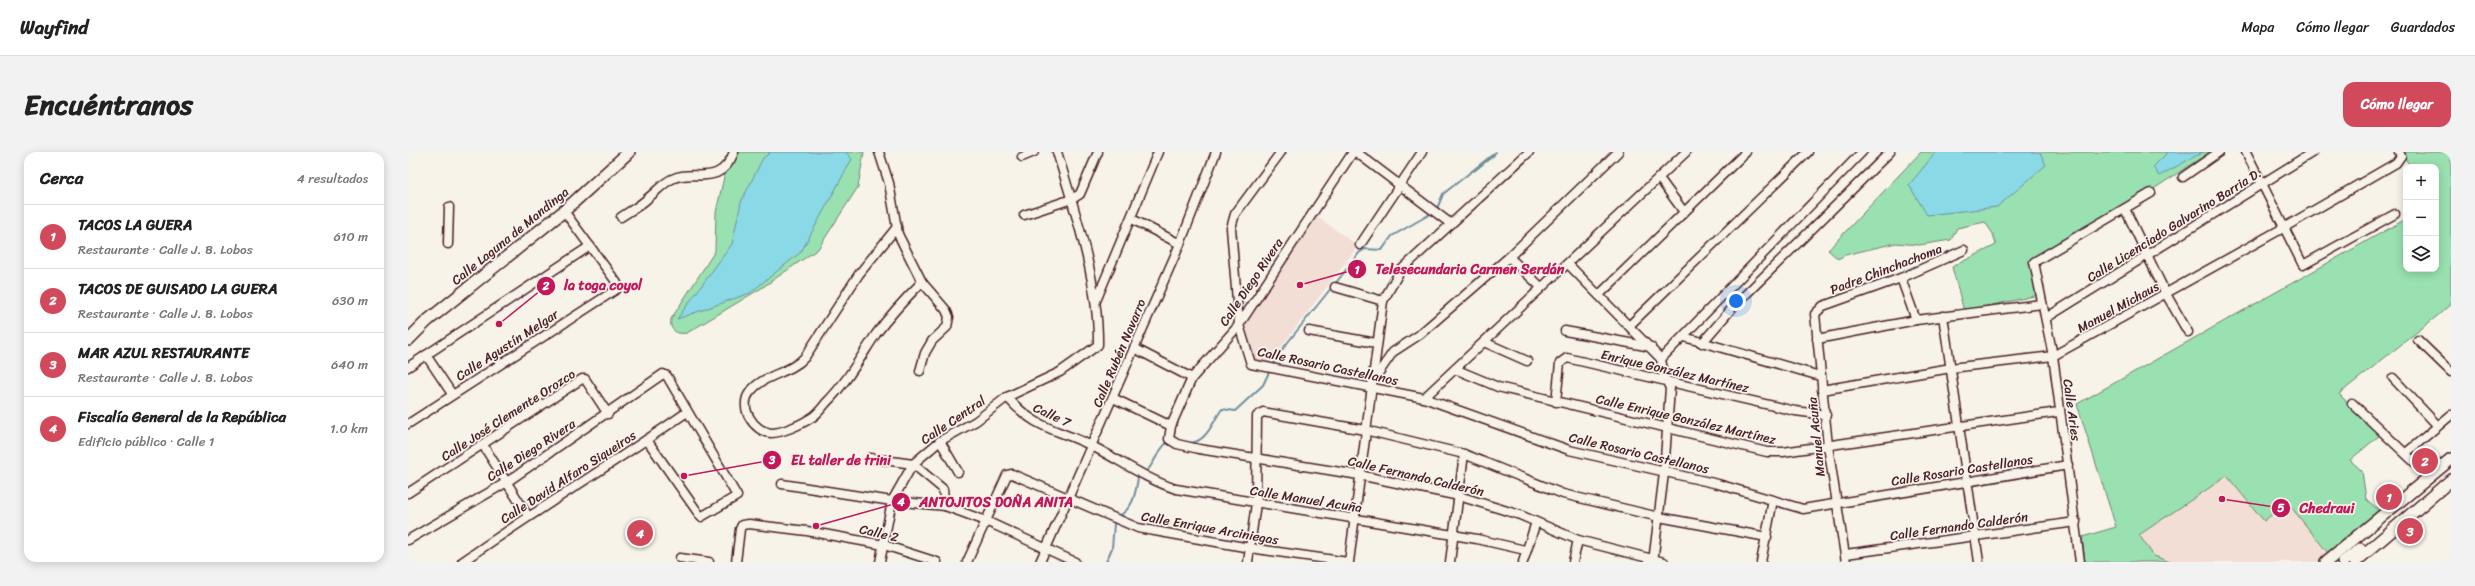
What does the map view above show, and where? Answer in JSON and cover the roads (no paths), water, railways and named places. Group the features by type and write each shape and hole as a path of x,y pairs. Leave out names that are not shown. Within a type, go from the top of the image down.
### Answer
{"main road":[{"name":"Calle Laguna de Mandinga","path":"408,340 427,321 564,211 629,152"},
{"path":"2326,562 2451,460"},
{"path":"2355,562 2451,480"},
{"path":"2343,562 2364,546 2374,546"}],"street":[{"path":"620,218 672,179 683,176 708,176 721,169 732,159 734,152"},
{"path":"879,152 889,183 898,234 922,282 946,310 949,322 925,352 920,371"},
{"path":"1022,157 1034,152"},
{"path":"1057,152 1072,199 1096,301"},
{"path":"1024,215 1072,199 1080,194 1098,152"},
{"path":"1096,301 1132,219 1158,152"},
{"name":"Calle Rubén Navarro","path":"1040,562 1180,244 1216,152"},
{"path":"1239,325 1231,228 1233,220 1281,152"},
{"path":"1355,152 1451,224"},
{"name":"Calle Diego Rivera","path":"1171,426 1192,378 1239,325 1355,152"},
{"path":"1360,245 1422,152"},
{"path":"1349,562 1376,343 1383,301 1400,271 1529,152"},
{"path":"1372,385 1393,352 1419,334 1509,256 1618,152"},
{"path":"1424,398 1686,152"},
{"path":"1599,295 1746,152"},
{"path":"1630,325 1808,152"},
{"path":"1661,359 1684,337 1798,216 1862,152"},
{"path":"1702,343 1734,306 1890,152"},
{"path":"2183,177 2219,152"},
{"path":"2246,152 2286,227 2303,265 2395,214"},
{"name":"Calle Licenciado Galvarino Barria D.","path":"2046,318 2264,184 2313,152"},
{"name":"Manuel Michaus","path":"1822,390 1951,368 2053,356 2286,227 2396,163 2401,156 2400,152"},
{"path":"1659,178 1684,212"},
{"path":"2150,193 2125,209 2166,294 2188,332"},
{"path":"448,244 449,207"},
{"name":"Calle Aries","path":"2080,562 2068,465 2058,412 2053,356 2034,262 2125,209"},
{"path":"408,367 590,246 564,211"},
{"path":"1132,219 1180,244"},
{"path":"897,226 859,274 805,357 793,368 775,373 749,392 745,401 746,410 752,422 763,430 771,433 812,418 845,383 876,335 922,282"},
{"name":"Calle Agustín Melgar","path":"408,424 618,287 590,246"},
{"name":"Padre Chinchachoma","path":"1817,310 1901,278 1964,250"},
{"path":"1509,256 1541,287"},
{"path":"1568,264 1651,347 1661,359 1661,368 1668,381 1670,388 1664,473 1653,561"},
{"path":"1901,278 1916,320"},
{"path":"1335,287 1383,301"},
{"name":"Calle Central","path":"880,562 892,501 913,464 940,441 976,421 1007,397 1060,372 1098,344 1096,301"},
{"path":"1817,339 1916,320 2042,304"},
{"name":"Manuel Acuña","path":"1817,310 1815,314 1817,339 1828,446 1846,558"},
{"path":"1943,316 1979,562"},
{"name":"Calle Rosario Castellanos","path":"1239,325 1251,364 1372,385 1424,398 1569,450 1664,473 1718,484 1803,509 2068,465"},
{"path":"1309,331 1376,343"},
{"path":"1565,331 1651,347"},
{"path":"1684,337 1820,376"},
{"path":"2418,340 2451,372"},
{"path":"1484,342 1527,361"},
{"path":"1134,348 1192,378"},
{"path":"426,355 452,394"},
{"name":"Enrique González Martínez","path":"1556,402 1560,363 1567,358 1796,411 1826,415"},
{"name":"Calle Enrique González Martínez","path":"1455,369 1484,383 1556,402 1667,426 1767,452 1783,452 1828,446 1958,425 2058,412"},
{"name":"Calle Diego Rivera","path":"408,540 507,482 608,414 663,374 667,376 687,412"},
{"path":"2393,378 2438,426"},
{"name":"Calle José Clemente Orozco","path":"408,493 484,445 582,379 586,379 608,414"},
{"name":"Calle 7","path":"1007,397 1025,416 1034,422 1092,446"},
{"path":"1113,398 1171,426"},
{"path":"2352,403 2430,477"},
{"path":"647,440 701,517 737,496 687,412"},
{"name":"Calle David Alfaro Siqueiros","path":"462,562 528,516 647,440 687,412"},
{"path":"1248,562 1256,503 1258,459 1257,416 1260,413 1365,430 1464,454 1563,494 1659,517 1767,537"},
{"path":"2406,453 2451,415"},
{"name":"Calle Fernando Calderón","path":"1171,426 1170,439 1177,444 1359,475 1459,496 1536,522 1578,540 1653,561 1664,562"},
{"path":"940,441 958,472"},
{"path":"484,445 528,516"},
{"name":"Calle Manuel Acuña","path":"1092,446 1158,483 1176,489 1454,535 1525,550"},
{"path":"1450,562 1464,454"},
{"path":"870,458 913,464 943,489 945,506"},
{"name":"Calle Enrique Arciniegas","path":"986,521 1007,475 1012,474 1138,528 1250,548 1349,562"},
{"path":"782,484 892,501 945,506 986,521 1075,562"},
{"path":"1761,562 1773,500"},
{"path":"967,562 986,521"},
{"path":"1524,562 1525,550 1536,522"},
{"name":"Calle Fernando Calderón","path":"1846,558 1975,536 2076,522"},
{"name":"Calle 2","path":"736,562 739,532 742,525 749,524 807,531 884,545 937,562"},
{"path":"1573,562 1578,540"},
{"path":"680,558 709,562"}],"water":[{"path":"771,152 846,152 852,159 801,252 750,293 677,319 732,244 741,202 763,158"},
{"path":"1936,152 2040,152 2046,165 1997,207 1927,215 1909,185"},
{"path":"2168,152 2203,152 2159,176 2153,167"}],"waterway":[{"path":"1436,211 1443,194 1496,152"},
{"path":"1859,161 1868,152"},
{"path":"1474,171 1494,155"},
{"path":"1335,284 1359,253 1365,249 1382,250 1392,236 1432,213"},
{"path":"1272,366 1284,347 1332,287"},
{"path":"1190,443 1196,442 1205,435 1222,409 1235,411 1263,385 1270,370"},
{"path":"1147,471 1162,448 1168,442"},
{"path":"1118,517 1131,505 1135,495 1138,478"},
{"path":"1106,562 1112,548 1114,524"}],"place":[{"name":"Telesecundaria Carmen Serdán","path":"1300,285"},
{"name":"la toga coyol","path":"499,324"},
{"name":"TACOS DE GUISADO LA GUERA","path":"2425,461"},
{"name":"EL taller de trini","path":"684,476"},
{"name":"TACOS LA GUERA","path":"2389,497"},
{"name":"Chedraui","path":"2222,499"},
{"name":"ANTOJITOS DOÑA ANITA","path":"816,526"},
{"name":"MAR AZUL RESTAURANTE","path":"2410,531"},
{"name":"Fiscalía General de la República","path":"640,533"}]}
